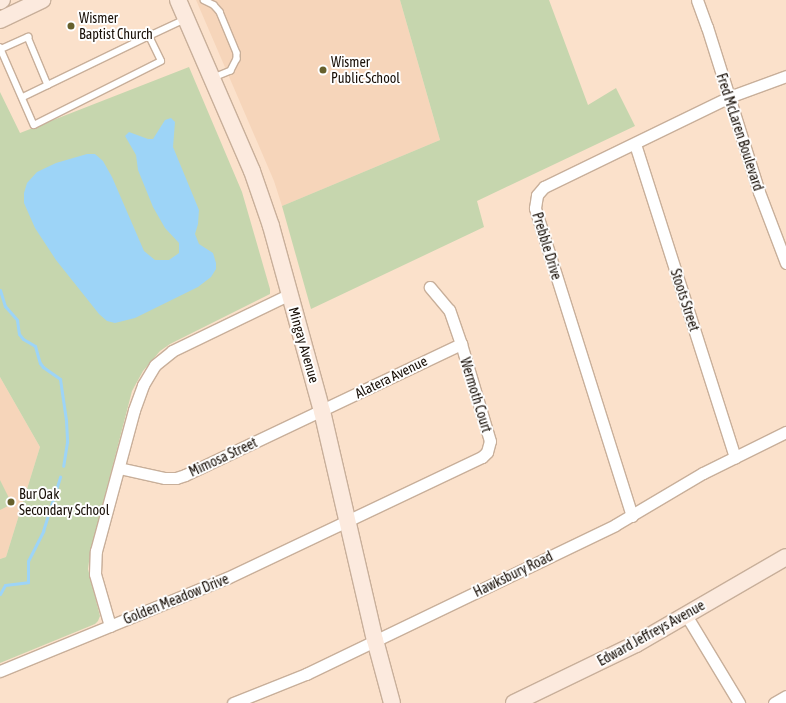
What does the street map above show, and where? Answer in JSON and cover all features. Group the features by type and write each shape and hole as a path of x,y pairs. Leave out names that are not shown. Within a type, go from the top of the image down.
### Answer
{"street":[{"path":"0,20 42,0"},
{"name":"Mingay Avenue","path":"178,0 261,194 322,411 392,703"},
{"name":"Fred McLaren Boulevard","path":"697,0 708,27 759,192 786,263"},
{"name":"Prebble Drive","path":"632,516 535,208 537,195 544,187 729,97 786,76"},
{"name":"Stoots Street","path":"635,144 735,457"},
{"name":"Wermoth Court","path":"348,521 475,461 488,452 490,441 489,435 461,344 449,310 430,287"},
{"path":"110,626 95,574 96,551 138,396 155,366 178,346 290,294"},
{"name":"Alatera Avenue","path":"322,411 461,344"},
{"name":"Mimosa Street","path":"119,468 158,477 176,478 322,411"},
{"name":"Hawksbury Road","path":"233,703 306,674 632,516 702,473 786,432"},
{"name":"Golden Meadow Drive","path":"0,671 227,578 348,521"},
{"name":"Edward Jeffreys Avenue","path":"514,703 636,644 786,557"},
{"path":"686,615 739,703"},
{"path":"774,703 786,696"}],"lane":[{"path":"204,0 214,5 220,12 237,53 236,63 231,71 212,79"},
{"path":"23,97 186,18"},
{"path":"48,85 28,36 0,48 34,124 161,61 149,36"}],"shaded area":[{"name":"Wismer Public School","path":"196,0 400,0 440,140 282,206 274,181"},
{"name":"Bur Oak Secondary School","path":"0,377 40,447 6,557 0,559"}],"green space":[{"path":"400,0 549,0 588,105 616,88 635,126 477,201 484,227 311,309 282,206 440,140"},
{"path":"189,67 242,192 270,289 270,294 170,344 160,351 143,371 132,391 90,554 88,569 100,616 98,621 95,624 0,663 0,559 6,557 40,447 0,377 0,92 20,133"},
{"path":"0,480 12,504 0,510"}],"water":[{"path":"171,118 175,122 173,147 199,210 198,224 195,234 199,244 213,253 216,269 211,277 198,287 135,318 115,323 107,321 99,314 56,260 35,228 24,203 24,193 27,183 37,172 56,163 87,154 95,154 103,161 112,177 144,251 155,260 169,260 179,253 179,243 165,228 153,207 138,170 136,155 125,136 129,132 148,139 153,139 165,120"}],"waterway":[{"path":"0,290 5,306 17,320 19,334 23,339 35,346 40,363 43,367 60,379 66,420 67,442 63,466"},
{"path":"0,594 5,585 28,582 28,561 43,531 60,477"}],"place":[{"name":"Wismer Baptist Church","path":"71,26"},
{"name":"Wismer Public School","path":"323,70"},
{"name":"Bur Oak Secondary School","path":"11,502"}]}
